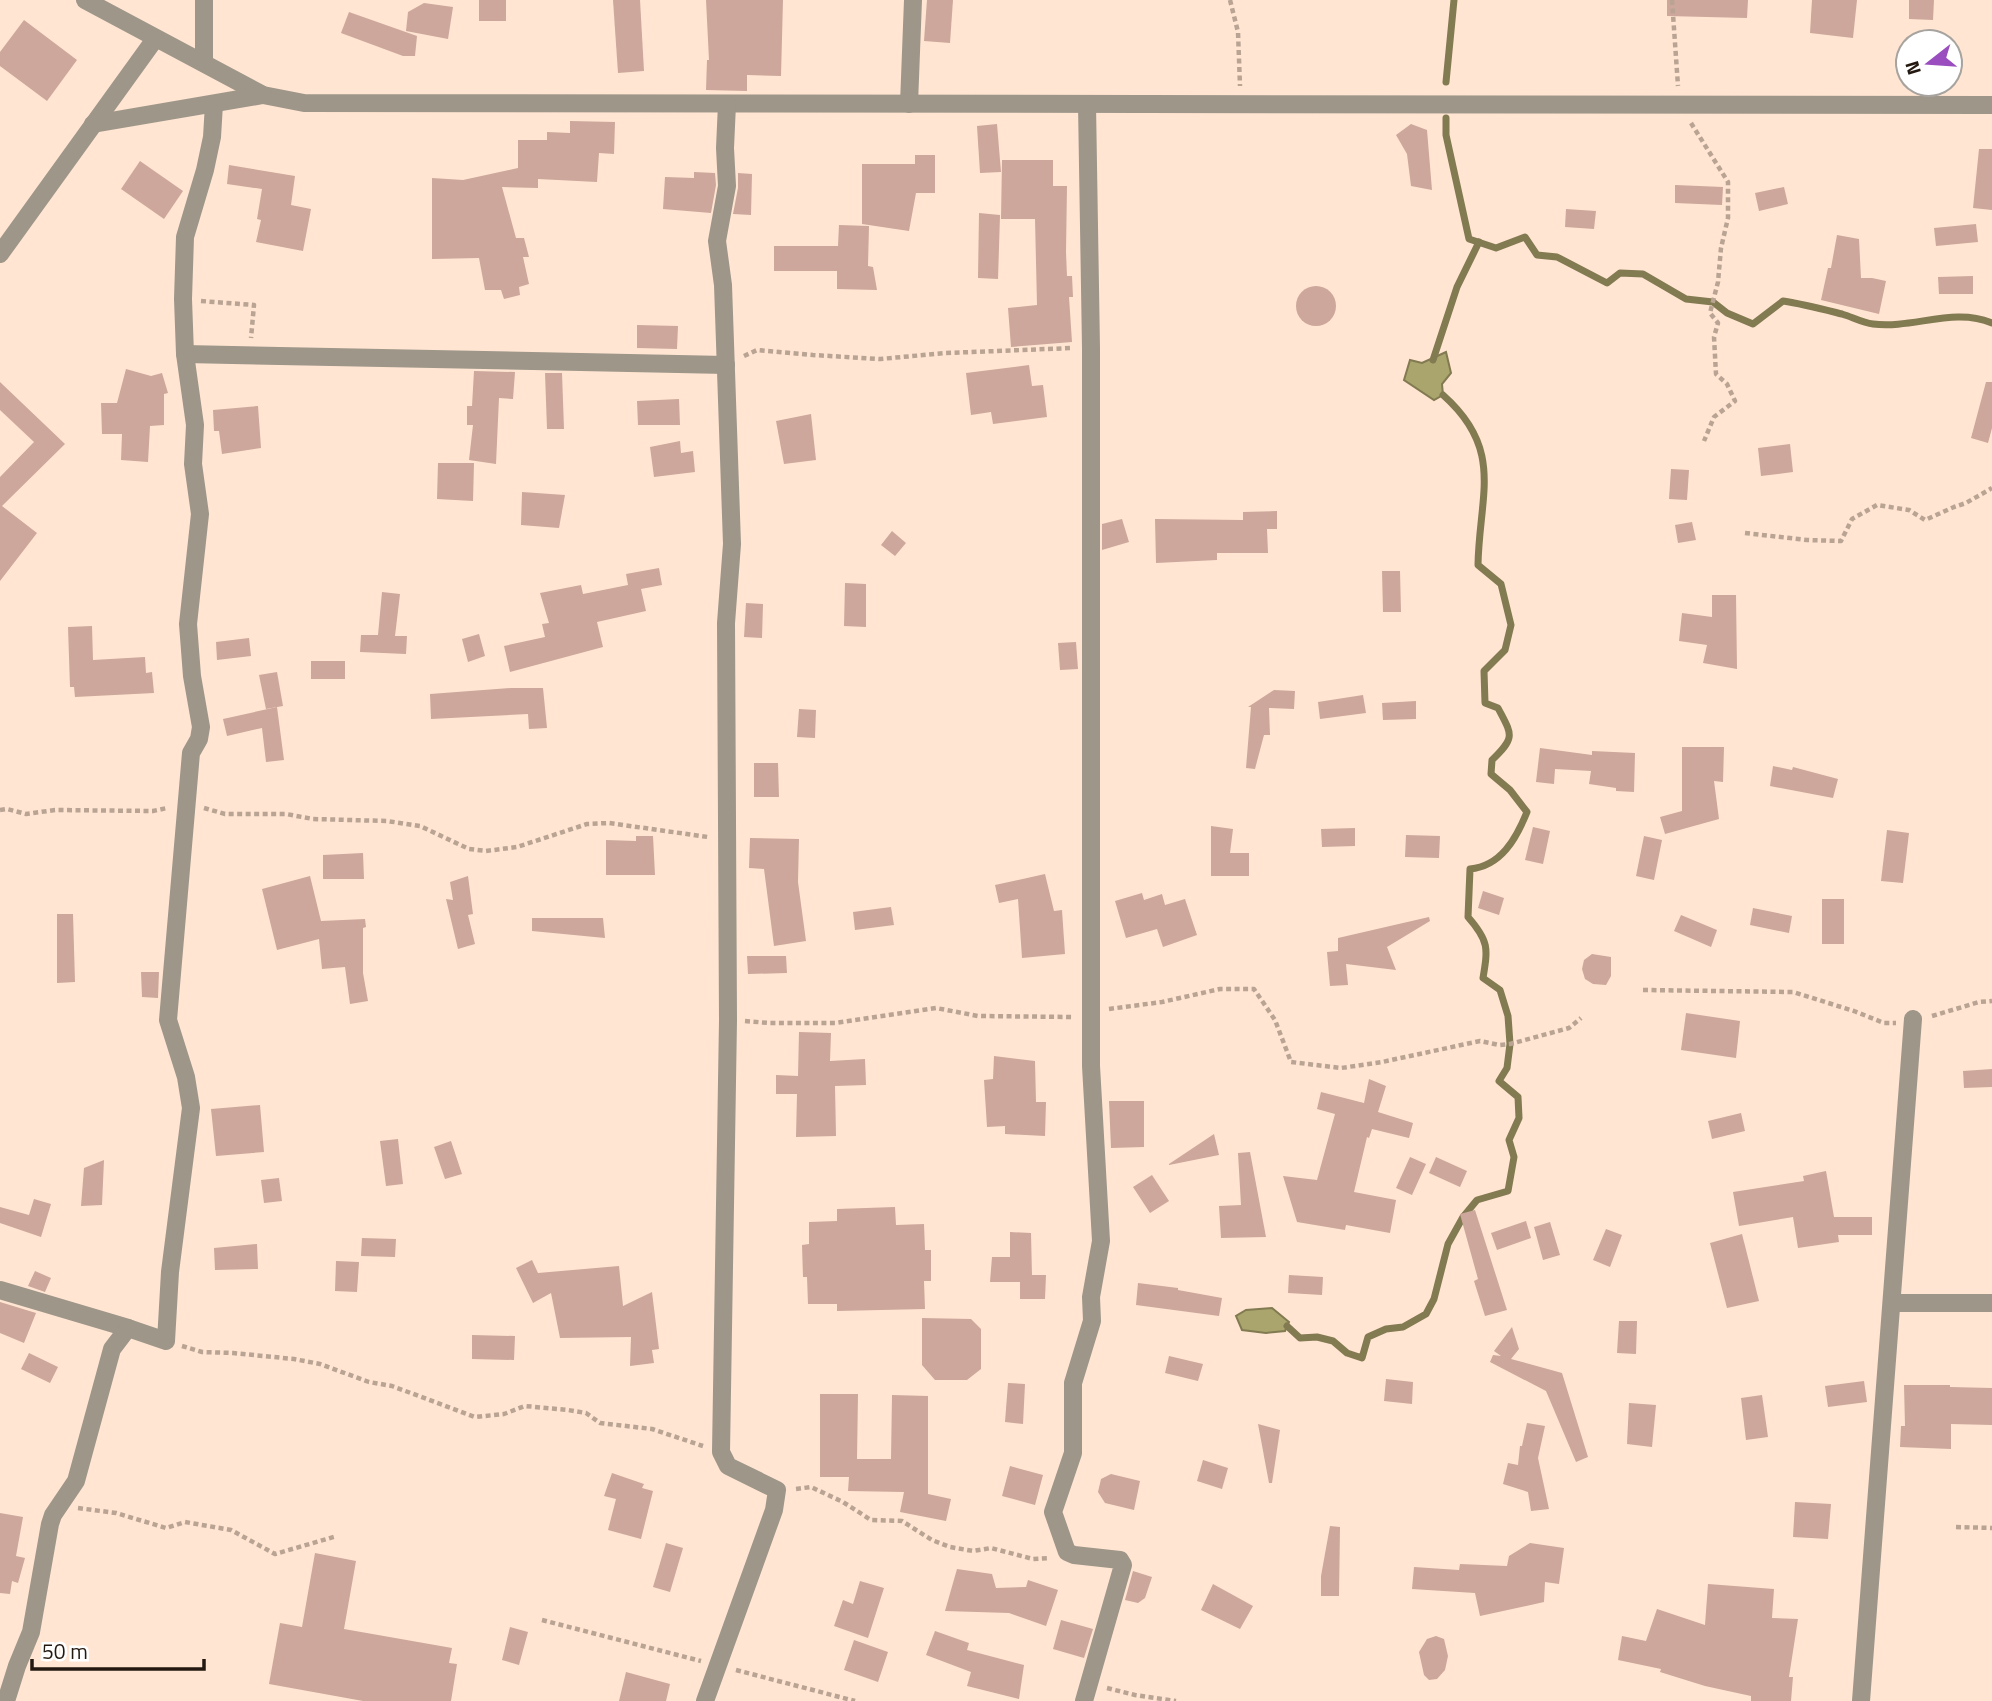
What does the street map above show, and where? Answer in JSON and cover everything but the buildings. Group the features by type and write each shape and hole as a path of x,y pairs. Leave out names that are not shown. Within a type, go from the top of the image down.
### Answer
{"street":[{"path":"85,0 262,95 304,103 1992,105"},
{"path":"204,0 204,63"},
{"path":"909,104 913,0"},
{"path":"0,254 155,39"},
{"path":"93,124 262,95"},
{"path":"0,1290 166,1341 170,1272 191,1108 186,1077 168,1020 191,753 199,739 201,727 192,676 188,624 200,514 193,464 194,417 185,354 183,299 186,237 212,136 214,104"},
{"path":"705,1701 774,1510 777,1490 728,1466 721,1452 727,1020 726,623 732,544 723,285 717,241 727,186 727,104"},
{"path":"1084,1701 1124,1565 1120,1560 1067,1552 1052,1512 1073,1453 1073,1382 1092,1321 1091,1297 1101,1247 1090,1012 1091,348 1087,104"},
{"path":"185,354 726,365"},
{"path":"1861,1701 1913,1019"},
{"path":"1892,1303 1992,1303"},
{"path":"6,1701 31,1632 50,1524 76,1481 112,1349 128,1328"}],"path":[{"path":"1230,0 1238,32 1240,104"},
{"path":"1672,0 1680,105 1728,182 1728,218 1710,313 1718,323 1714,337 1716,374 1727,384 1735,401 1714,417 1704,441"},
{"path":"183,299 254,305 250,355"},
{"path":"726,365 757,350 880,359 946,353 1091,348"},
{"path":"1745,533 1841,541 1853,519 1877,505 1909,510 1924,520 1966,503 1992,488"},
{"path":"0,810 26,814 55,810 153,811 162,808 202,807 225,814 286,814 313,819 387,821 420,827 469,849 485,850 517,847 587,824 609,824 726,839"},
{"path":"727,1020 835,1023 936,1008 990,1017 1076,1017 1090,1012 1162,1002 1220,989 1254,989 1275,1020 1291,1062 1341,1068 1480,1041 1510,1044 1569,1028 1581,1018"},
{"path":"1643,989 1793,992 1889,1024 1992,1001"},
{"path":"166,1341 202,1352 293,1359 320,1364 369,1382 392,1386 475,1417 504,1414 525,1406 568,1410 586,1413 600,1423 652,1429 721,1452"},
{"path":"777,1490 811,1487 843,1502 871,1520 902,1521 932,1540 950,1547 973,1551 991,1549 1033,1559 1057,1558 1067,1552"},
{"path":"59,1506 117,1514 166,1528 185,1522 231,1530 275,1554 337,1536"},
{"path":"1956,1527 1992,1528"},
{"path":"1089,1683 1135,1695 1176,1701"}],"shaded area":[{"path":"1446,352 1451,373 1442,384 1443,395 1434,400 1404,380 1410,360 1422,363"},
{"path":"1272,1308 1289,1322 1285,1331 1266,1333 1242,1330 1236,1316 1246,1310"}],"waterway":[{"path":"1446,82 1454,0"},
{"path":"1446,118 1446,135 1469,239 1496,248 1525,237 1537,255 1557,257 1607,283 1620,273 1643,274 1686,299 1713,302 1727,313 1753,324 1783,301 1873,324 1903,324 1963,317 1992,323"},
{"path":"1433,360 1457,287 1479,242"},
{"path":"1287,1326 1300,1338 1317,1337 1333,1341 1347,1353 1362,1358 1368,1337 1386,1329 1403,1327 1426,1314 1434,1299 1448,1244 1463,1217 1477,1200 1508,1191 1514,1157 1509,1140 1519,1118 1518,1097 1499,1081 1507,1068 1510,1044 1508,1016 1500,990 1483,978 1485,945 1480,932 1468,917 1470,869 1481,867 1499,857 1518,832 1527,812 1510,790 1491,774 1492,760 1508,741 1509,730 1498,708 1485,703 1484,671 1505,650 1511,625 1501,584 1478,565 1484,495 1482,455 1475,435 1462,415 1443,395"}]}
